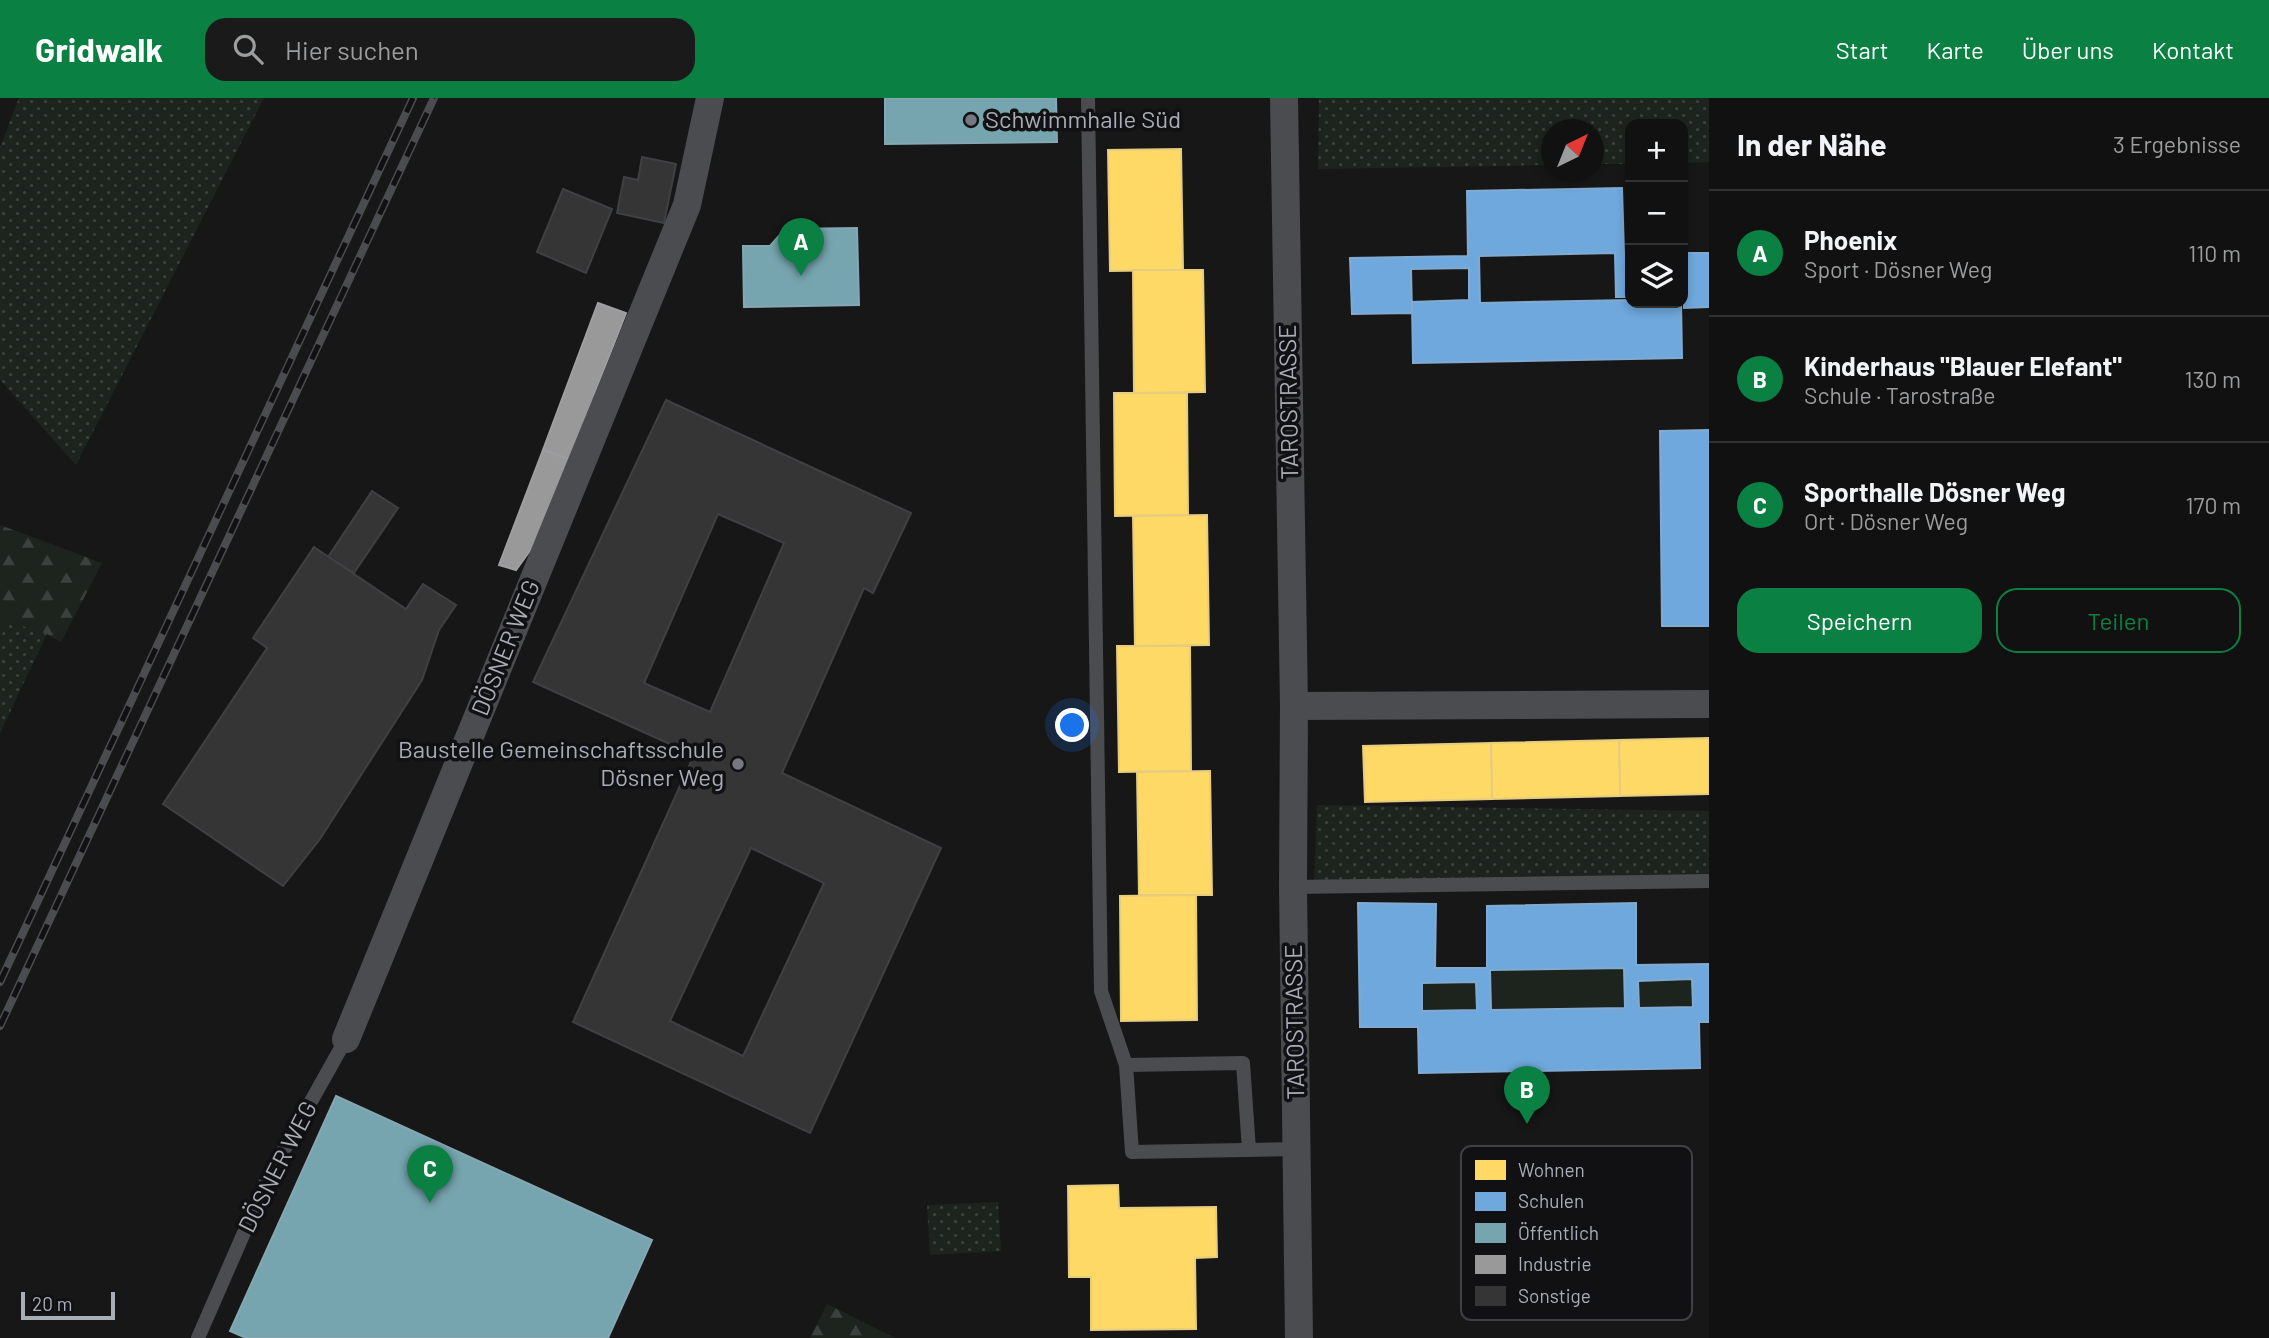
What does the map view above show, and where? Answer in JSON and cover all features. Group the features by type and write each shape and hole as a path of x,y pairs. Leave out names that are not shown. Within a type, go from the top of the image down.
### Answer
{"street":[{"name":"DÖSNER WEG","path":"346,1040 687,205 710,98"},
{"name":"TAROSTRASSE","path":"1284,98 1294,706 1293,887 1299,1338"},
{"path":"1294,706 1709,704"}],"lane":[{"path":"1087,98 1101,991 1126,1065 1132,1152 1296,1149"},
{"path":"1293,887 1709,881"},
{"name":"DÖSNER WEG","path":"198,1338 267,1180 346,1040"},
{"path":"1126,1065 1243,1063 1249,1150"}],"green space":[{"path":"19,98 264,98 76,465 0,380 0,147"},
{"path":"1319,98 1709,98 1709,162 1688,163 1688,119 1625,119 1625,164 1604,164 1604,119 1541,119 1541,165 1318,169"},
{"path":"0,525 102,563 61,642 47,634 8,621 0,638"},
{"path":"8,621 47,634 0,733 0,638"},
{"path":"1317,805 1709,811 1709,877 1314,880"},
{"path":"1624,968 1625,1008 1491,1010 1490,970"},
{"path":"1692,979 1693,1007 1639,1008 1638,981"},
{"path":"1476,982 1477,1010 1422,1011 1422,983"},
{"path":"998,1202 1001,1251 930,1255 927,1205"},
{"path":"827,1304 895,1338 810,1338"}],"building: Wohnen":[{"path":"1181,149 1183,270 1110,271 1108,150"},
{"path":"1133,270 1203,270 1205,392 1134,393"},
{"path":"1114,393 1187,393 1188,515 1115,516"},
{"path":"1207,515 1209,645 1135,646 1133,516"},
{"path":"1117,646 1190,646 1191,771 1119,772"},
{"path":"1709,738 1709,794 1620,796 1619,740"},
{"path":"1619,740 1620,796 1492,799 1491,743"},
{"path":"1491,743 1492,799 1365,802 1363,746"},
{"path":"1210,771 1212,895 1139,895 1137,772"},
{"path":"1196,895 1197,1020 1121,1021 1120,896"},
{"path":"1118,1185 1119,1208 1216,1207 1217,1257 1195,1258 1196,1329 1091,1330 1091,1277 1069,1277 1068,1186"}],"building: Schulen":[{"path":"1622,188 1625,297 1616,297 1615,253 1479,256 1480,303 1625,300 1625,308 1681,308 1682,358 1413,363 1412,302 1469,300 1469,268 1411,269 1412,313 1352,314 1350,258 1468,256 1467,191"},
{"path":"1688,253 1709,253 1709,307 1688,308"},
{"path":"1709,430 1709,626 1662,626 1660,431"},
{"path":"1358,903 1436,904 1435,968 1487,968 1487,906 1636,903 1636,965 1709,964 1709,1022 1699,1022 1700,1068 1419,1073 1418,1027 1360,1027","holes":["1624,968 1625,1008 1491,1010 1490,970","1692,979 1693,1007 1639,1008 1638,981","1476,982 1477,1010 1422,1011 1422,983"]}],"building: Öffentlich":[{"name":"Schwimmhalle Süd","path":"885,98 1056,98 1057,142 885,144"},
{"path":"857,228 859,305 744,307 743,246 770,246 785,229"},
{"path":"336,1096 652,1240 608,1338 246,1338 230,1331"}],"building: Industrie":[{"path":"598,303 626,313 569,459 543,450"},
{"path":"543,450 569,459 534,545 516,570 499,565"}],"building: Sonstige":[{"path":"642,157 676,164 664,223 617,213 624,177 638,180"},
{"path":"563,189 612,209 586,273 537,252"},
{"name":"Baustelle Gemeinschaftsschule Dösner Weg","path":"666,400 911,513 873,593 864,588 782,773 941,848 810,1133 573,1022 694,755 533,682","holes":["718,514 784,543 710,712 644,683","751,848 824,883 743,1056 670,1021"]},
{"path":"372,491 398,508 354,573 328,557"},
{"path":"314,547 406,609 423,584 456,605 439,630 422,680 320,839 283,886 163,804 267,648 253,638"}],"railway":[{"path":"0,982 413,98"},
{"path":"0,1026 434,98"}],"place":[{"name":"Schwimmhalle Süd","path":"971,120"},
{"name":"Phoenix","path":"801,276"},
{"name":"Baustelle Gemeinschaftsschule Dösner Weg","path":"738,764"},
{"name":"Kinderhaus \"Blauer Elefant\"","path":"1527,1124"},
{"name":"Sporthalle Dösner Weg","path":"430,1203"}]}
